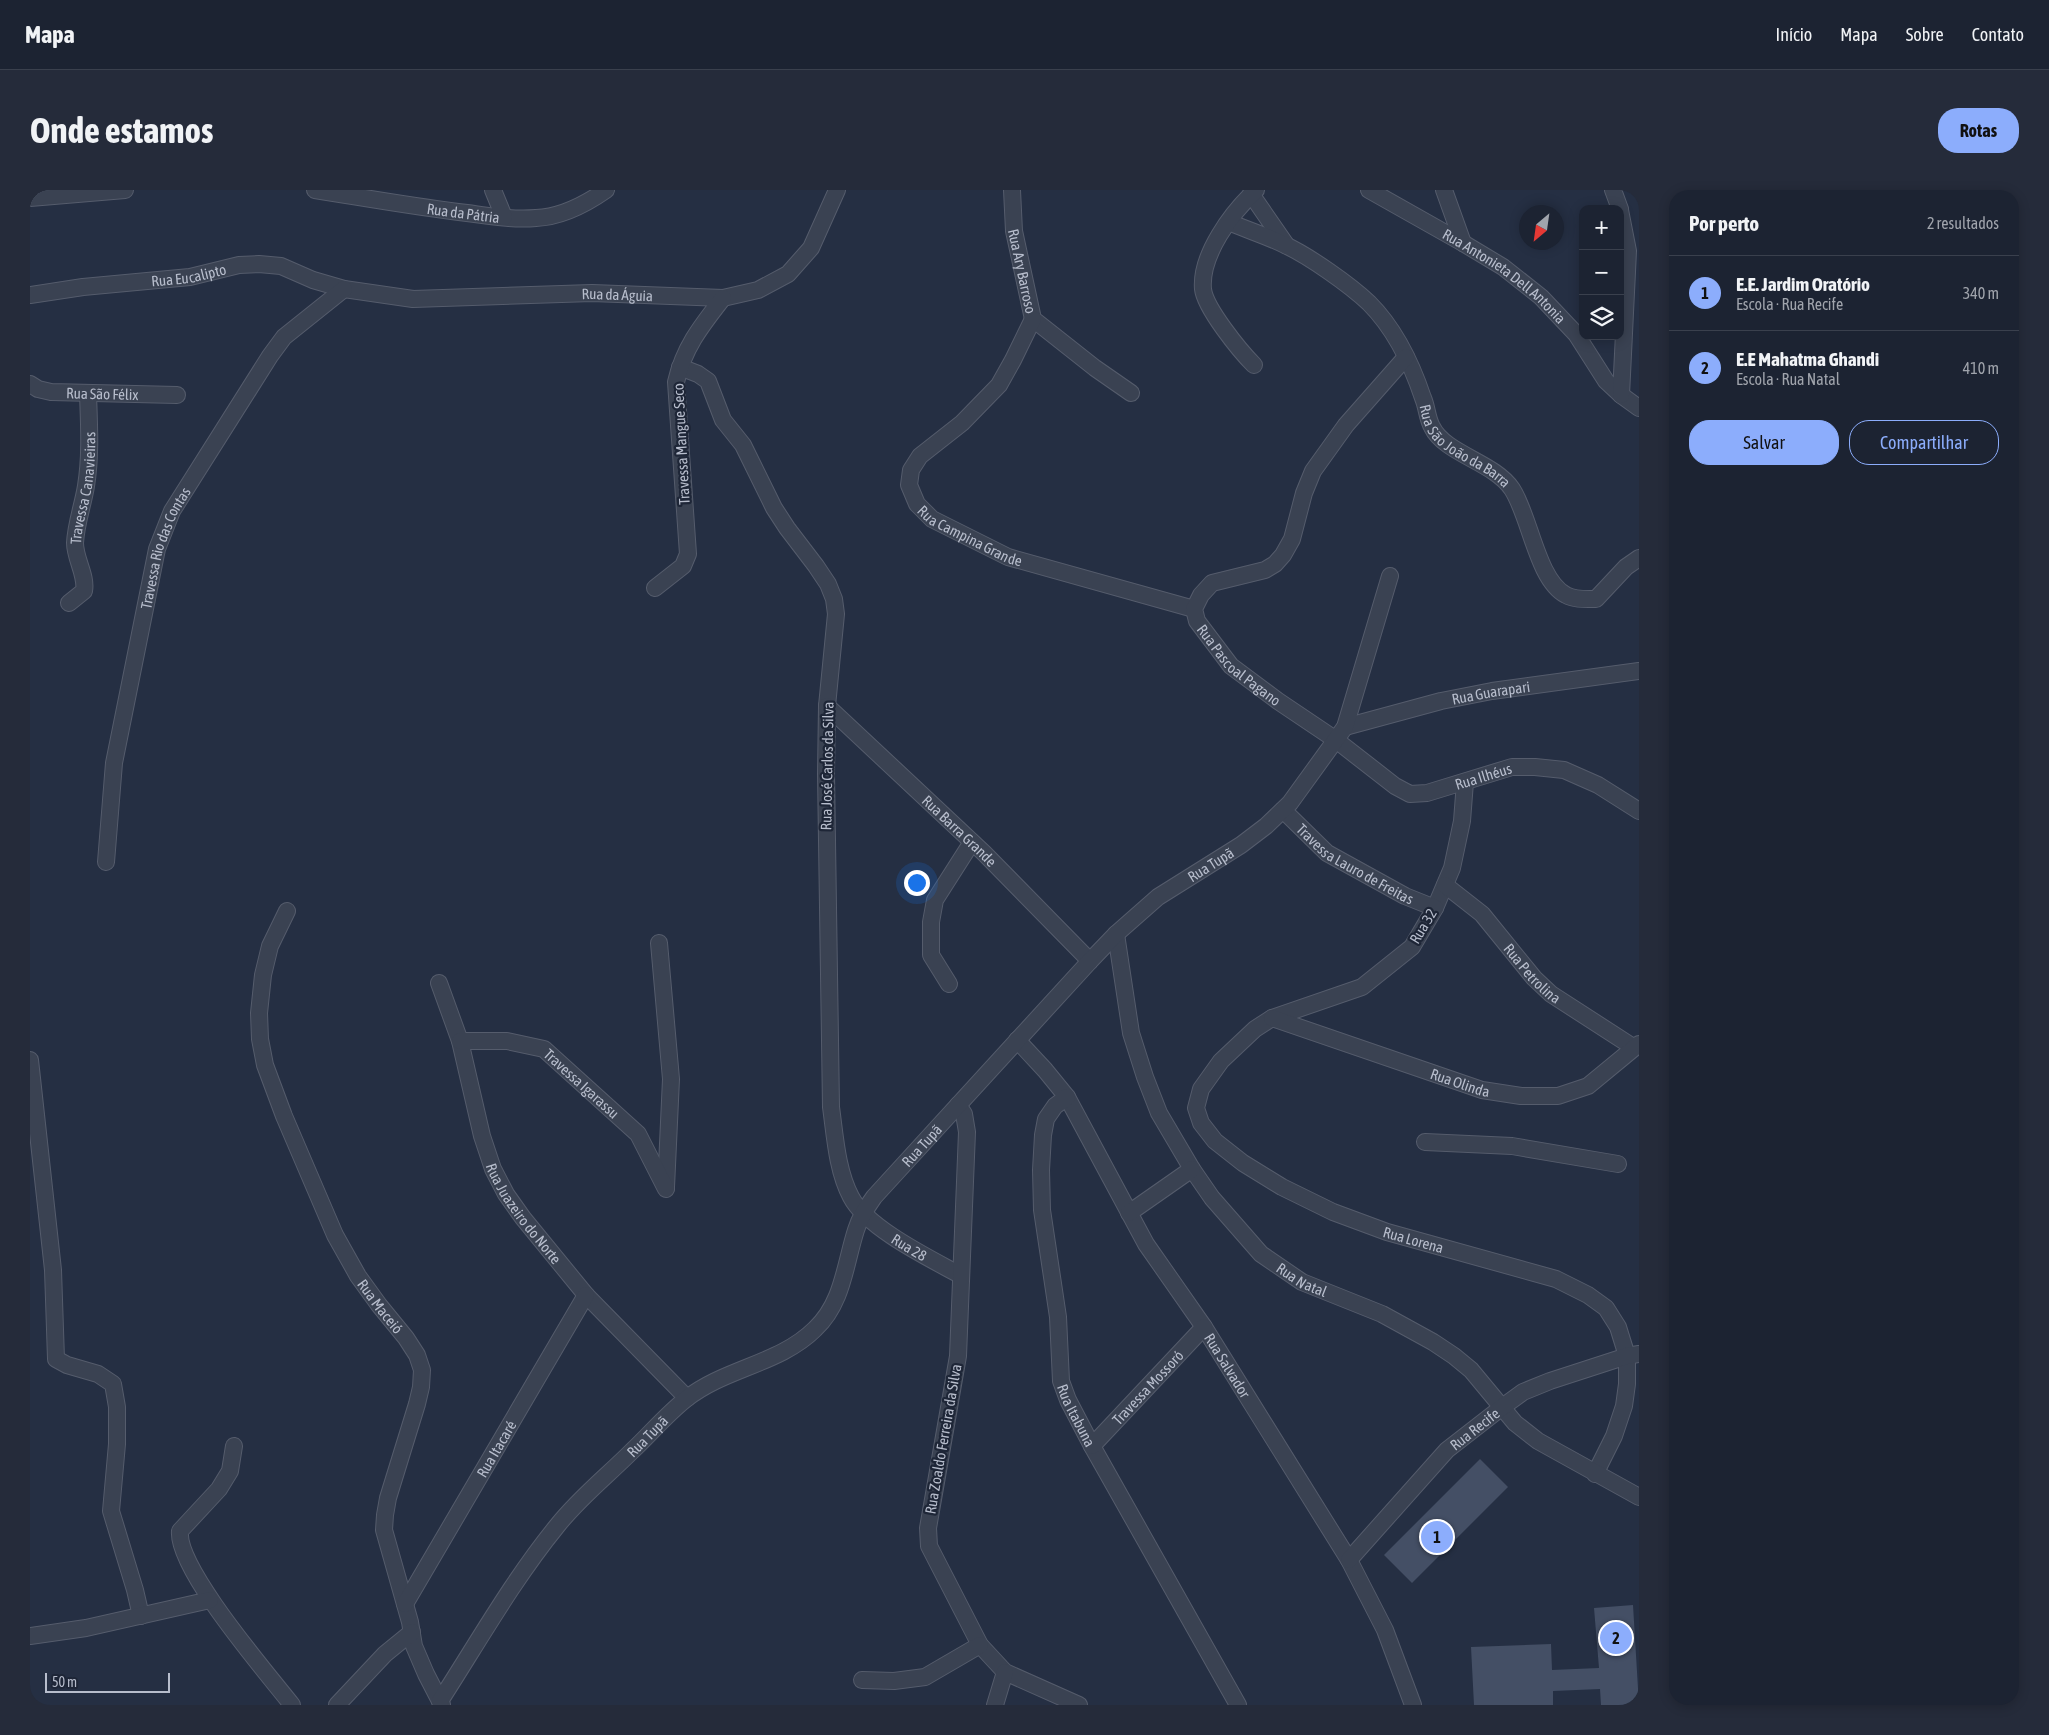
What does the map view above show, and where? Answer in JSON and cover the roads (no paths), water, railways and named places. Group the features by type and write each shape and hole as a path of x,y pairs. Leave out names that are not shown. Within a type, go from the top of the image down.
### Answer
{"street":[{"path":"30,198 124,190"},
{"name":"Rua da Pátria","path":"315,190 430,209 504,217 537,218 569,211 594,199 606,190"},
{"path":"493,190 504,217"},
{"name":"Rua da Águia","path":"344,290 413,299 592,293 723,298 758,290 788,274 811,248 837,190"},
{"name":"Rua Ary Barroso","path":"1012,190 1014,231 1033,319 1095,368 1131,393"},
{"name":"Rua Antonieta Dell Antonia","path":"1369,190 1463,243 1503,268 1541,297 1576,334 1606,381 1639,408"},
{"path":"1444,190 1463,243"},
{"path":"1613,190 1618,205"},
{"path":"1254,192 1229,222 1212,250 1204,270 1203,290 1207,302 1222,326 1254,365"},
{"name":"Rua São João da Barra","path":"1254,192 1287,246"},
{"name":"Rua São João da Barra","path":"1229,222 1287,246 1338,278 1370,304 1406,357 1435,431 1449,444 1492,471 1512,489 1544,570 1558,590 1567,596 1577,599 1596,599 1626,567 1639,558"},
{"path":"1621,395 1628,251 1624,230"},
{"name":"Rua Eucalipto","path":"30,295 83,287 190,277 239,265 259,264 281,266 313,280 344,290"},
{"name":"Travessa Rio das Contas","path":"106,862 114,763 157,549 172,511 191,478 284,337 344,290"},
{"name":"Travessa Mangue Seco","path":"655,588 683,566 688,554 676,382 684,354 698,330 723,298"},
{"name":"Rua Campina Grande","path":"1033,319 1014,360 998,384 962,423 920,456 911,470 909,485 917,504 932,519 1008,557 1194,609"},
{"name":"Rua Pascoal Pagano","path":"1341,733 1278,701 1231,666 1197,621 1194,609 1201,595 1212,583 1265,570 1275,564 1283,555 1292,539 1304,493 1313,471 1346,425 1406,357"},
{"name":"Rua José Carlos da Silva","path":"680,367 698,374 708,381 723,420 743,445 778,514 828,584 834,599 836,614 827,706 826,774 831,1107 836,1145 846,1185 863,1214"},
{"name":"Rua São Félix","path":"30,384 38,389 51,392 177,395"},
{"name":"Travessa Canavieiras","path":"69,603 84,591 85,586 75,544 86,486 90,445 88,394"},
{"name":"Rua Tupã","path":"441,1703 510,1593 558,1525 687,1398 711,1382 795,1346 816,1329 828,1314 838,1295 856,1228 874,1197 1116,934 1158,897 1241,844 1266,826 1283,810 1341,733 1390,576"},
{"name":"Rua Guarapari","path":"1341,733 1450,699 1639,671"},
{"name":"Rua Barra Grande","path":"827,706 972,842 1090,961"},
{"name":"Rua Ilhéus","path":"1341,733 1395,786 1410,794 1427,793 1512,766 1564,770 1598,785 1639,811"},
{"name":"Rua 32","path":"1272,1018 1362,988 1412,947 1435,908 1452,868 1462,820 1465,782"},
{"name":"Travessa Lauro de Freitas","path":"1283,810 1327,853 1405,896 1435,908"},
{"path":"949,984 932,955 931,922 935,900 972,842"},
{"name":"Rua Petrolina","path":"1445,885 1482,914 1534,978 1552,994 1636,1045"},
{"name":"Rua Maceió","path":"287,911 270,946 263,975 259,1013 260,1039 265,1065 284,1116 335,1236 358,1276 418,1355 422,1370 421,1387 385,1515 384,1530 405,1604 414,1646 441,1703"},
{"name":"Rua Natal","path":"1116,934 1131,1033 1144,1077 1159,1113 1192,1169 1212,1198 1261,1254 1302,1282 1382,1314 1433,1342 1471,1370 1501,1408 1538,1441 1639,1497"},
{"name":"Travessa Igarassu","path":"460,1041 507,1041 544,1049 638,1134 666,1189 670,1079 659,943"},
{"name":"Rua Juazeiro do Norte","path":"439,983 460,1041 482,1136 493,1169 523,1218 586,1294 687,1398"},
{"name":"Rua Olinda","path":"1272,1018 1482,1090 1521,1096 1558,1096 1588,1086 1636,1045"},
{"name":"Rua Lorena","path":"1272,1018 1255,1029 1220,1060 1201,1089 1196,1108 1201,1123 1215,1141 1243,1163 1282,1187 1333,1212 1387,1232 1556,1279 1588,1295 1606,1308 1633,1355 1624,1406 1614,1436 1595,1474"},
{"name":"Rua Salvador","path":"1017,1040 1067,1097 1146,1244 1204,1327 1349,1560 1385,1630 1413,1705"},
{"path":"30,1060 53,1270 56,1359 67,1365 98,1374 113,1384 117,1407 117,1444 111,1511 135,1590 140,1616"},
{"name":"Rua Itabuna","path":"1067,1097 1055,1106 1046,1118 1042,1135 1041,1170 1042,1210 1058,1317 1058,1351 1061,1382 1068,1400 1092,1446 1238,1705"},
{"name":"Rua Zoaldo Ferreira da Silva","path":"958,1105 964,1114 967,1132 958,1356 928,1528 929,1546 980,1645 1005,1672 1079,1705"},
{"path":"1425,1142 1512,1146 1618,1164"},
{"path":"1128,1213 1192,1169"},
{"name":"Rua 28","path":"863,1214 899,1239 960,1275"},
{"name":"Rua Itacaré","path":"405,1604 586,1294"},
{"name":"Travessa Mossoró","path":"1092,1446 1204,1327"},
{"name":"Rua Recife","path":"1349,1560 1447,1450 1523,1392 1550,1381 1633,1355"},
{"path":"234,1446 230,1471 219,1489 180,1531 179,1538 183,1550 210,1600 292,1705"},
{"path":"30,1636 86,1628 210,1600"},
{"path":"337,1705 386,1654 412,1632"},
{"path":"862,1680 894,1681 925,1678 980,1645"},
{"path":"995,1705 1005,1672"}],"place":[{"name":"E.E. Jardim Oratório","path":"1437,1537"},
{"name":"E.E Mahatma Ghandi","path":"1616,1638"}]}
